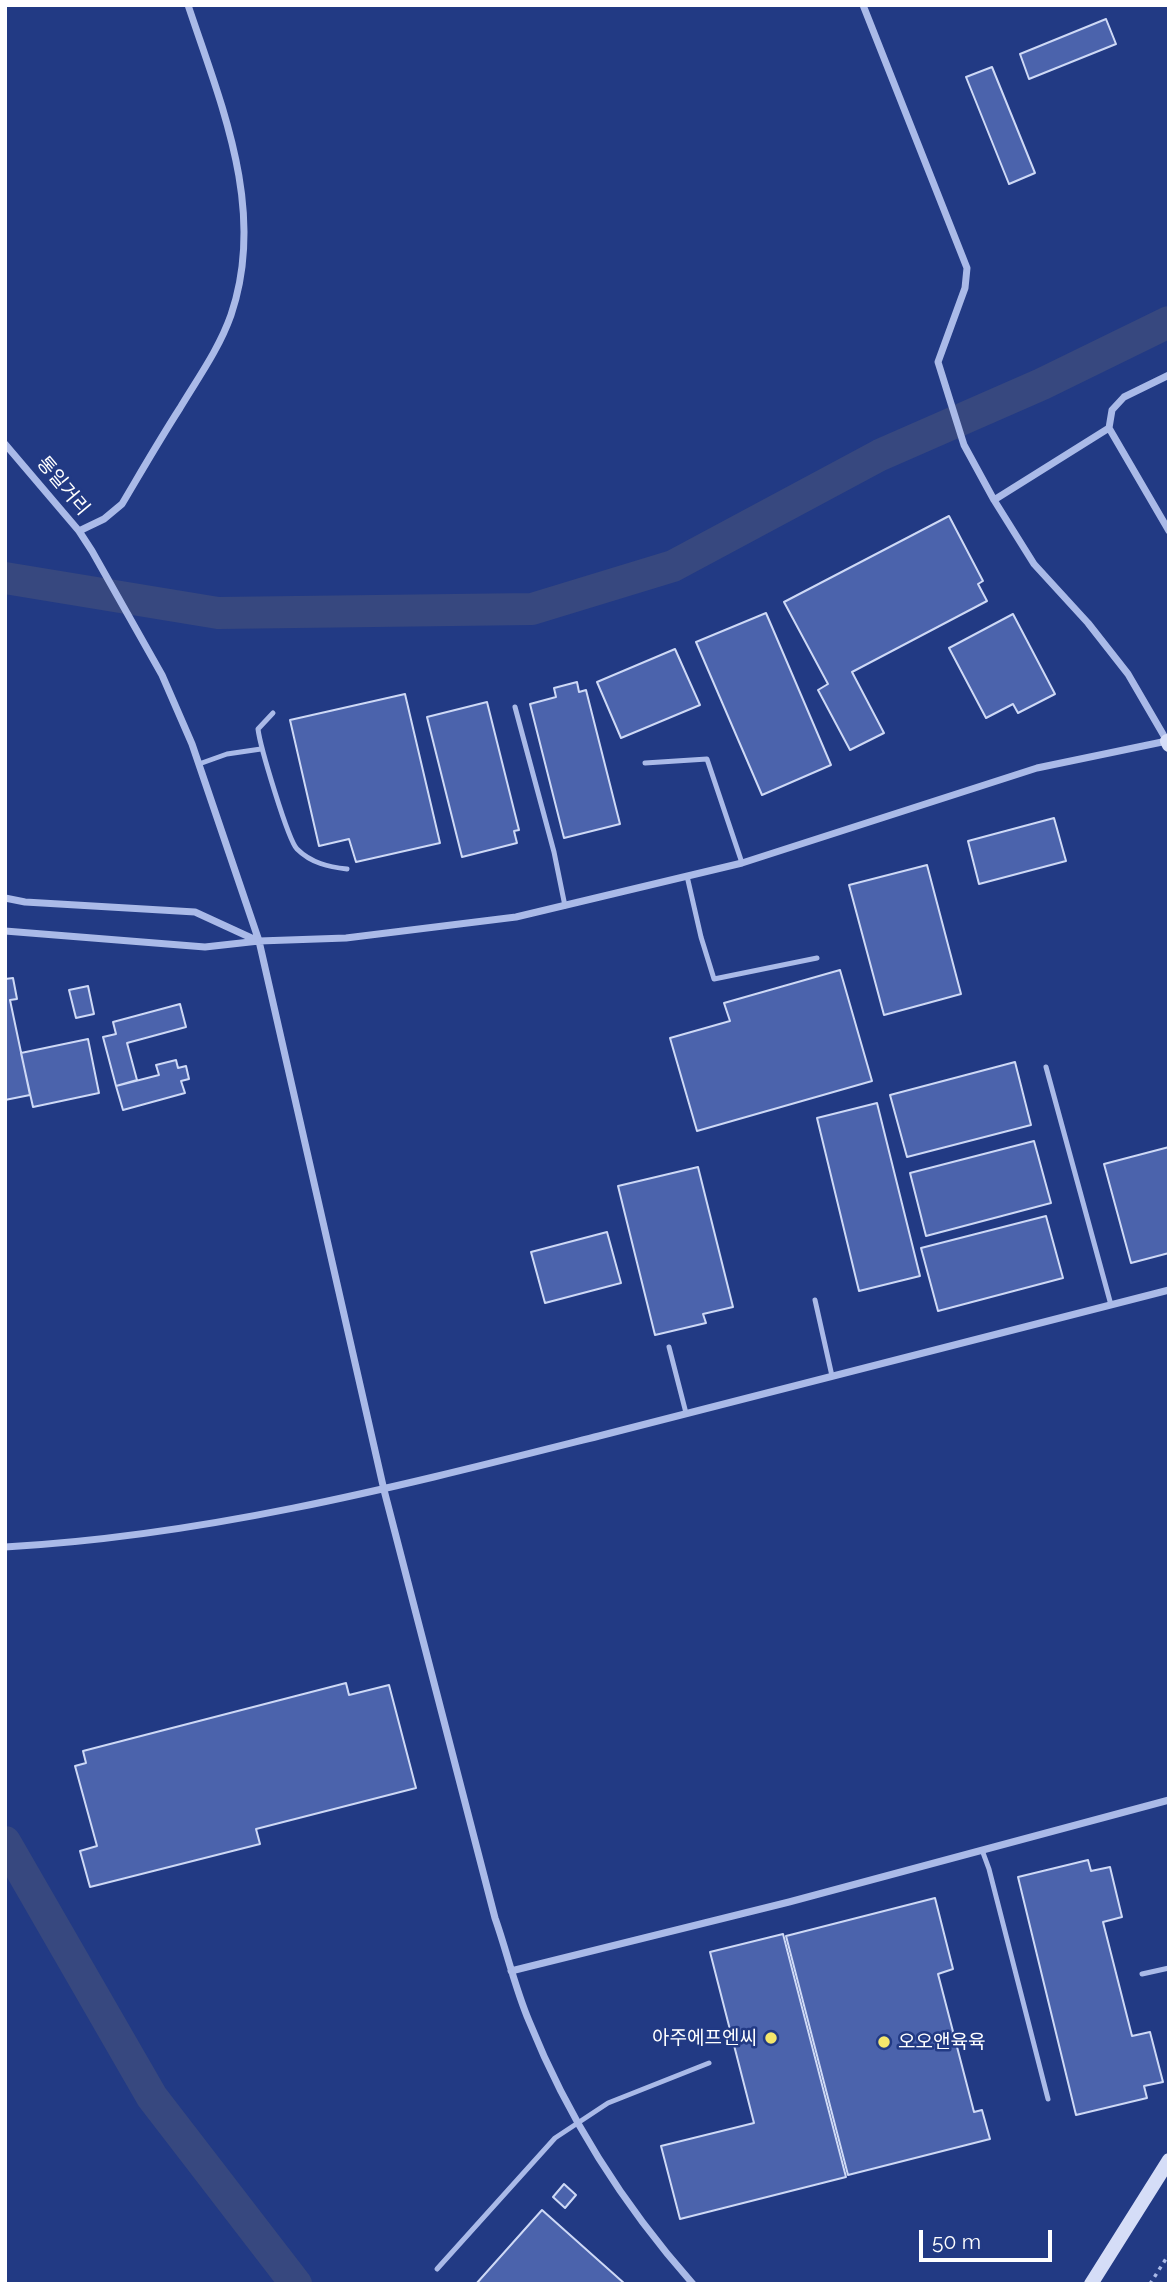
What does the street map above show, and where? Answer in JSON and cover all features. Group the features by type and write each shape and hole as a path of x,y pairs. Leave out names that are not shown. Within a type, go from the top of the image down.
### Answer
{"street":[{"path":"79,531 104,519 122,503 219,343 231,315 237,289 244,241 242,186 228,127 188,5"},
{"path":"5,931 205,947 259,941 346,937 516,917 742,863 1037,768 1168,743 1128,674 1088,623 1034,564 994,500 964,444 938,362 965,288 967,268 863,5"},
{"path":"1169,375 1124,397 1112,410 1109,428 1169,531"},
{"path":"994,500 1109,428"},
{"name":"통일거리","path":"5,444 79,531 92,551 162,675 199,764 259,941 384,1490 495,1919 511,1971 528,2019 577,2123 600,2164 636,2216 693,2284"},
{"path":"5,898 25,902 195,912 259,941"},
{"path":"5,1547 66,1544 205,1526 384,1490 1169,1290"},
{"path":"511,1971 752,1912 1169,1800"},
{"path":"1091,2284 1169,2160"}],"lane":[{"path":"514,707 554,852 565,905"},
{"path":"273,713 258,729 261,749 296,848 323,866 347,869"},
{"path":"199,764 227,754 261,749"},
{"path":"645,764 707,759 742,863"},
{"path":"687,876 714,979 817,958"},
{"path":"1046,1067 1111,1305"},
{"path":"816,1300 832,1376"},
{"path":"669,1348 686,1413"},
{"path":"982,1850 1048,2099"},
{"path":"1142,1974 1169,1968"},
{"path":"438,2269 555,2138 608,2103 709,2063"}],"path":[{"path":"1150,2284 1169,2254"}],"building":[{"path":"1106,19 1116,44 1029,79 1020,54"},
{"path":"992,67 1035,173 1009,184 966,77"},
{"path":"949,516 983,581 978,584 987,601 852,672 884,733 850,750 818,690 828,684 784,602"},
{"path":"766,613 831,765 762,795 696,642"},
{"path":"1013,614 1055,694 1018,713 1013,704 986,718 949,648"},
{"path":"675,649 700,705 621,738 597,682"},
{"path":"577,682 579,692 586,690 620,824 564,838 530,704 556,697 554,688"},
{"path":"405,694 440,843 356,862 349,839 319,846 290,720"},
{"path":"487,702 519,830 514,831 517,843 462,857 427,717"},
{"path":"1054,818 1066,861 979,884 968,841"},
{"path":"927,865 961,994 884,1015 849,885"},
{"path":"840,970 872,1081 697,1131 670,1038 730,1021 724,1003"},
{"path":"13,978 17,999 10,1000 30,1095 5,1100 5,979"},
{"path":"88,986 94,1014 76,1018 69,990"},
{"path":"180,1004 186,1027 127,1043 137,1080 116,1086 103,1037 116,1034 113,1022"},
{"path":"88,1039 99,1093 33,1107 21,1053"},
{"path":"176,1060 178,1068 186,1066 189,1079 181,1081 185,1093 123,1110 116,1086 159,1075 156,1065"},
{"path":"1015,1062 1031,1125 907,1157 890,1095"},
{"path":"877,1103 920,1276 859,1291 817,1118"},
{"path":"1034,1141 1051,1203 926,1236 910,1173"},
{"path":"1169,1147 1169,1253 1131,1263 1104,1164"},
{"path":"698,1167 733,1307 703,1314 706,1323 655,1335 618,1186"},
{"path":"1046,1216 1063,1278 938,1311 921,1248"},
{"path":"607,1232 621,1283 545,1303 531,1252"},
{"path":"346,1683 349,1695 389,1685 416,1788 256,1829 260,1844 90,1887 80,1851 97,1846 75,1766 86,1763 83,1751"},
{"path":"1088,1860 1091,1871 1110,1867 1122,1917 1103,1922 1132,2036 1150,2032 1163,2082 1144,2086 1147,2098 1076,2115 1018,1877"},
{"name":"오오앤육육","path":"935,1898 953,1969 938,1974 974,2112 982,2110 990,2139 848,2175 786,1936"},
{"name":"아주에프엔씨","path":"783,1934 846,2177 680,2219 661,2146 754,2123 710,1952"},
{"path":"564,2184 576,2195 565,2208 553,2197"},
{"path":"542,2210 625,2284 476,2284"}],"waterway":[{"path":"5,578 218,613 532,609 673,566 880,455 1042,384 1169,322"},
{"path":"5,1842 152,2097 296,2284"}],"place":[{"name":"아주에프엔씨","path":"771,2038"},
{"name":"오오앤육육","path":"884,2042"}]}
